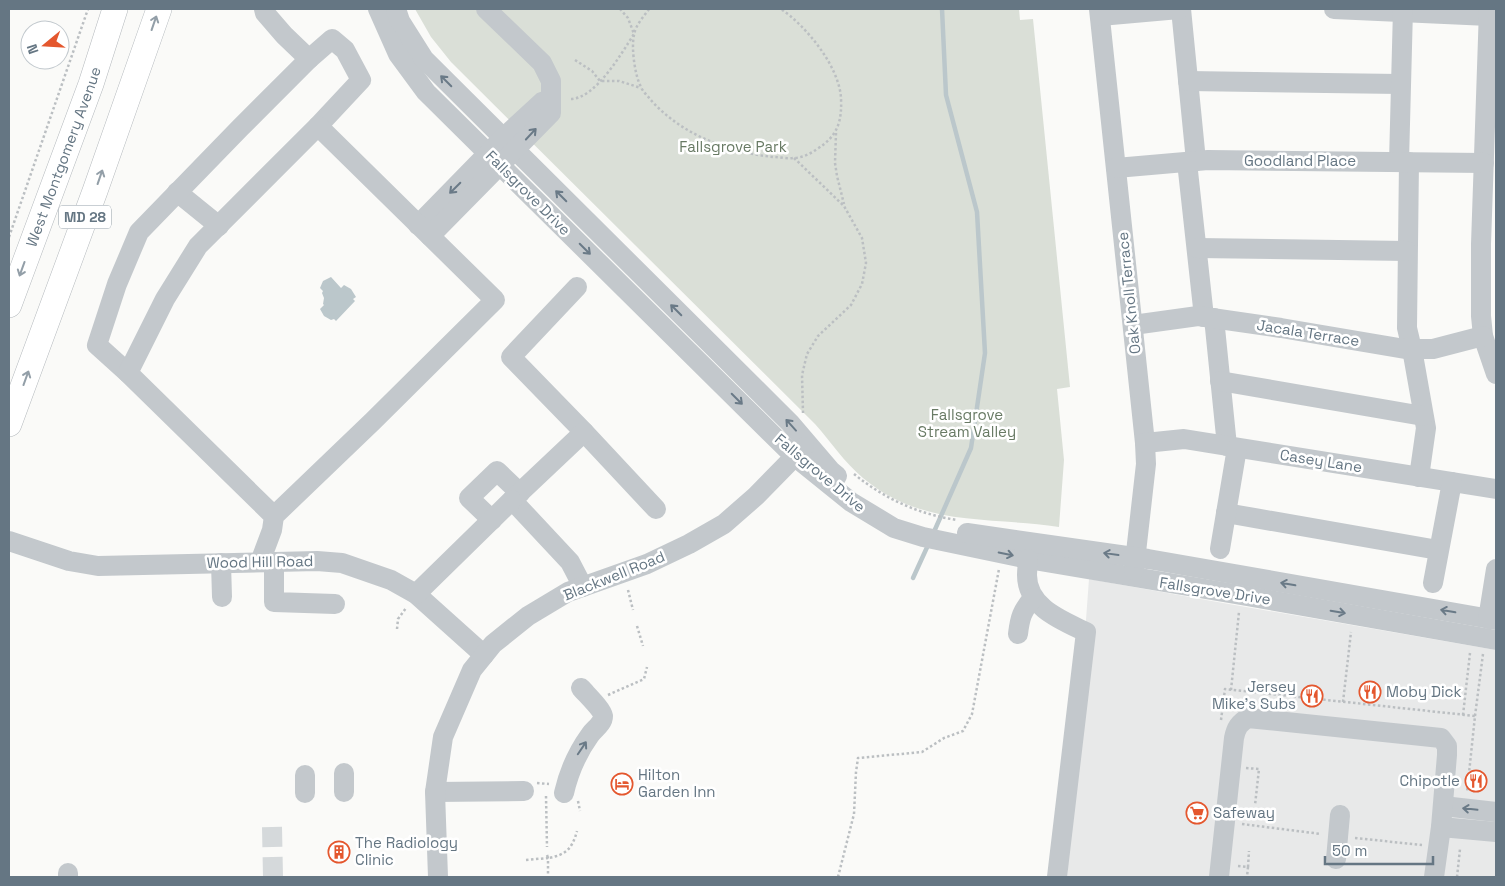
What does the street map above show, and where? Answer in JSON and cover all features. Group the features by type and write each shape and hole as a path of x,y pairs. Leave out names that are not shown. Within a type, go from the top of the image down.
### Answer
{"main road":[{"name":"West Montgomery Avenue","path":"9,305 91,84 115,9"},
{"name":"MD 28","path":"9,424 95,191 159,9"}],"street":[{"path":"264,9 284,35 309,60"},
{"name":"Fallsgrove Drive","path":"378,9 398,54 426,92 801,450 863,497 908,520 1028,559 1496,640"},
{"name":"Fallsgrove Drive","path":"396,9 400,21 424,59 790,423 801,450"},
{"path":"424,231 509,145 551,113 551,81 542,63 486,9"},
{"path":"1100,12 1180,9 1188,81 1197,248 1232,447 1226,514 1220,549"},
{"path":"1334,9 1489,12 1481,244 1481,316 1483,336 1496,374"},
{"path":"1403,10 1400,84 1407,251 1407,328 1426,428 1419,477"},
{"name":"Oak Knoll Terrace","path":"1100,12 1145,443 1146,464 1133,577"},
{"path":"128,373 165,299 198,246 318,126 361,80 345,50 332,39 139,232 118,284 97,345 274,516"},
{"path":"1188,81 1400,84"},
{"path":"318,126 495,300 274,516 267,562 274,602 335,604"},
{"name":"Goodland Place","path":"1116,168 1192,162 1484,163"},
{"path":"177,192 219,226"},
{"path":"1197,248 1407,251"},
{"path":"577,287 511,357 656,510"},
{"name":"Jacala Terrace","path":"1133,325 1198,316 1405,349 1433,349 1483,336"},
{"path":"1220,381 1423,416"},
{"path":"411,601 516,496 584,432"},
{"name":"Casey Lane","path":"1145,443 1184,439 1496,489"},
{"name":"Blackwell Road","path":"438,877 435,792 443,737 472,670 496,640 528,616 568,592 647,564 690,544 724,524 756,496 801,450"},
{"path":"492,520 469,498 497,471 570,562 583,587"},
{"path":"1433,583 1452,482"},
{"path":"1226,514 1438,550"},
{"name":"Fallsgrove Drive","path":"935,528 1135,557 1492,619"},
{"name":"Wood Hill Road","path":"9,541 70,561 98,566 317,561 342,563 391,580 411,601 484,655"},
{"path":"1028,559 1027,576 1033,598 1043,608 1061,620 1086,632 1062,789 1057,877"},
{"path":"220,563 222,596"},
{"path":"1492,619 1496,569"},
{"path":"1018,634 1023,610 1033,598"},
{"path":"555,792 568,775 577,753 603,718 602,712 581,688"},
{"path":"1225,871 1234,738 1236,728 1248,718 1440,738 1447,746 1441,827 1434,877"},
{"path":"435,792 524,791"},
{"path":"1443,806 1496,812"},
{"path":"1336,859 1340,815"},
{"path":"1441,827 1496,832"}],"path":[{"path":"9,237 88,9"},
{"path":"620,9 628,18 634,34 635,65 641,88 659,109 684,128 733,150 760,156 794,158 810,154 827,143 836,131 842,114 841,94 824,53 814,40 781,9"},
{"path":"571,99 578,99 600,81 634,34 648,9"},
{"path":"575,60 592,71 600,81"},
{"path":"600,81 619,80 641,88"},
{"path":"803,414 802,375 807,354 818,336 851,305 862,284 866,263 862,238 844,206 837,176 835,163 836,131"},
{"path":"794,158 844,206"},
{"path":"838,877 854,814 858,758 922,752 944,738 963,731 972,714 1000,563"},
{"path":"628,590 633,610"},
{"path":"397,629 398,619 411,601"},
{"path":"1231,690 1239,611"},
{"path":"637,626 643,646"},
{"path":"1343,702 1351,632"},
{"path":"1463,715 1470,652"},
{"path":"1475,716 1483,654"},
{"path":"1242,768 1259,770 1255,805"},
{"path":"547,847 555,792"},
{"path":"1236,824 1324,834"},
{"path":"526,860 562,855 574,842 577,831"},
{"path":"1346,837 1430,846"},
{"path":"1457,877 1460,849"},
{"path":"1247,877 1250,851"},
{"path":"548,857 548,877"},
{"path":"1225,871 1248,867"}],"shaded area":[{"path":"331,277 341,288 344,285 351,289 356,297 353,299 355,301 336,321 324,316 320,309 324,305 324,298 323,291 320,288 323,281"},
{"path":"1089,579 1496,650 1496,877 1067,877"}],"green space":[{"path":"415,9 1019,9 1020,20 1033,19 1070,387 1057,389 1064,460 1059,527 982,520 933,513 909,505 886,494 863,478 844,459 815,424 451,62 431,37"}],"waterway":[{"path":"933,534 971,448 985,353 977,212 946,95 942,9"},
{"path":"913,578 929,543"}],"tunnel":[{"path":"272,827 273,877"}],"place":[{"name":"Moby Dick","path":"1370,692"},
{"name":"Jersey Mike's Subs","path":"1312,696"},
{"name":"Chipotle","path":"1476,781"},
{"name":"Hilton Garden Inn","path":"622,784"},
{"name":"Safeway","path":"1197,813"},
{"name":"The Radiology Clinic","path":"339,852"}],"park label":[{"name":"Fallsgrove Park","path":"733,147"},
{"name":"Fallsgrove Stream Valley","path":"967,424"}]}
